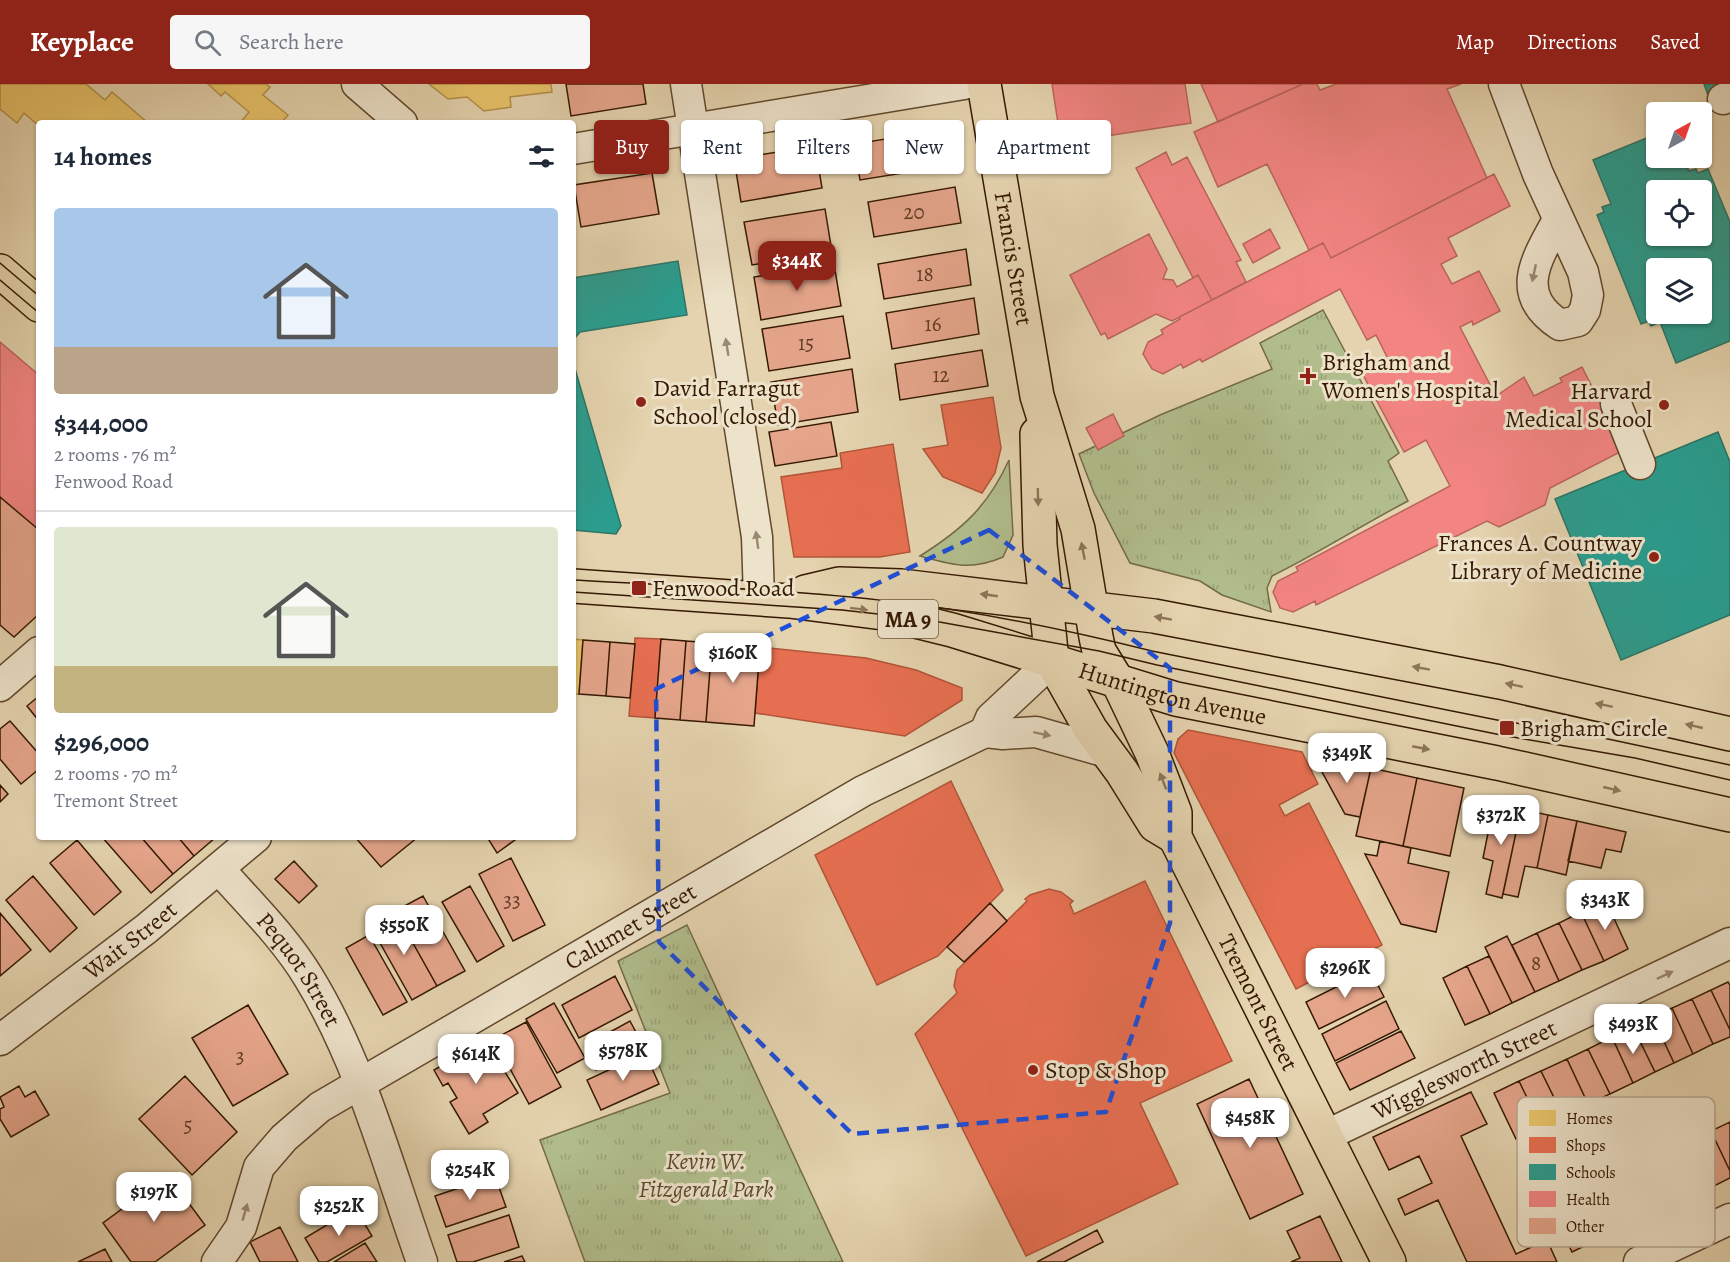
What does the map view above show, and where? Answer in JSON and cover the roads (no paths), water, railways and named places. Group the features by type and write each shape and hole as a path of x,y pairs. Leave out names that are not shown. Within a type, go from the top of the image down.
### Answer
{"main road":[{"name":"Francis Street","path":"984,84 1037,396 1078,530 1100,651 1118,682"},
{"path":"3,281 36,302"},
{"name":"Francis Street","path":"1037,396 1039,531 1052,661"},
{"name":"Huntington Avenue","path":"759,598 839,584 911,587 1154,616 1479,678 1730,734"},
{"name":"Huntington Avenue","path":"576,586 759,598 883,613 952,630 1176,699 1497,763 1730,815"},
{"name":"Tremont Street","path":"1052,661 1091,730 1155,825 1175,837"},
{"name":"Tremont Street","path":"1118,682 1152,753 1175,813 1175,837 1328,1135 1389,1262"}],"street":[{"path":"357,84 399,120"},
{"path":"686,84 692,120"},
{"path":"742,120 964,84"},
{"path":"1504,84 1558,220"},
{"path":"576,148 681,130"},
{"path":"700,174 757,537 759,598"},
{"path":"1616,404 1640,464"},
{"path":"0,686 36,655"},
{"name":"Calumet Street","path":"217,1262 241,1227 259,1167 284,1138 320,1107 864,791 985,732 992,718 1052,661"},
{"path":"985,732 1002,734 1036,732 1107,752"},
{"name":"Wait Street","path":"0,1040 112,956 253,840"},
{"name":"Pequot Street","path":"219,869 266,922 309,977 359,1083"},
{"name":"Wigglesworth Street","path":"1328,1135 1730,944"},
{"path":"359,1083 422,1262"},
{"path":"1715,1226 1730,1219"},
{"path":"1639,1262 1671,1247"}],"tram line":[{"path":"0,263 36,293"},
{"path":"0,280 36,310"},
{"path":"576,580 816,594 960,611 1025,622 1152,651 1502,721 1575,732 1730,765"},
{"path":"576,592 842,610 923,619 1099,651 1157,665 1501,735 1635,758 1730,780"}],"place":[{"name":"Brigham and Women's Hospital","path":"1308,376"},
{"name":"David Farragut School (closed)","path":"641,402"},
{"name":"Harvard Medical School","path":"1664,405"},
{"name":"Frances A. Countway Library of Medicine","path":"1654,557"},
{"name":"Fenwood Road","path":"639,588"},
{"name":"Brigham Circle","path":"1507,728"},
{"name":"Stop & Shop","path":"1033,1070"}],"park label":[{"name":"Kevin W. Fitzgerald Park","path":"706,1175"}]}
